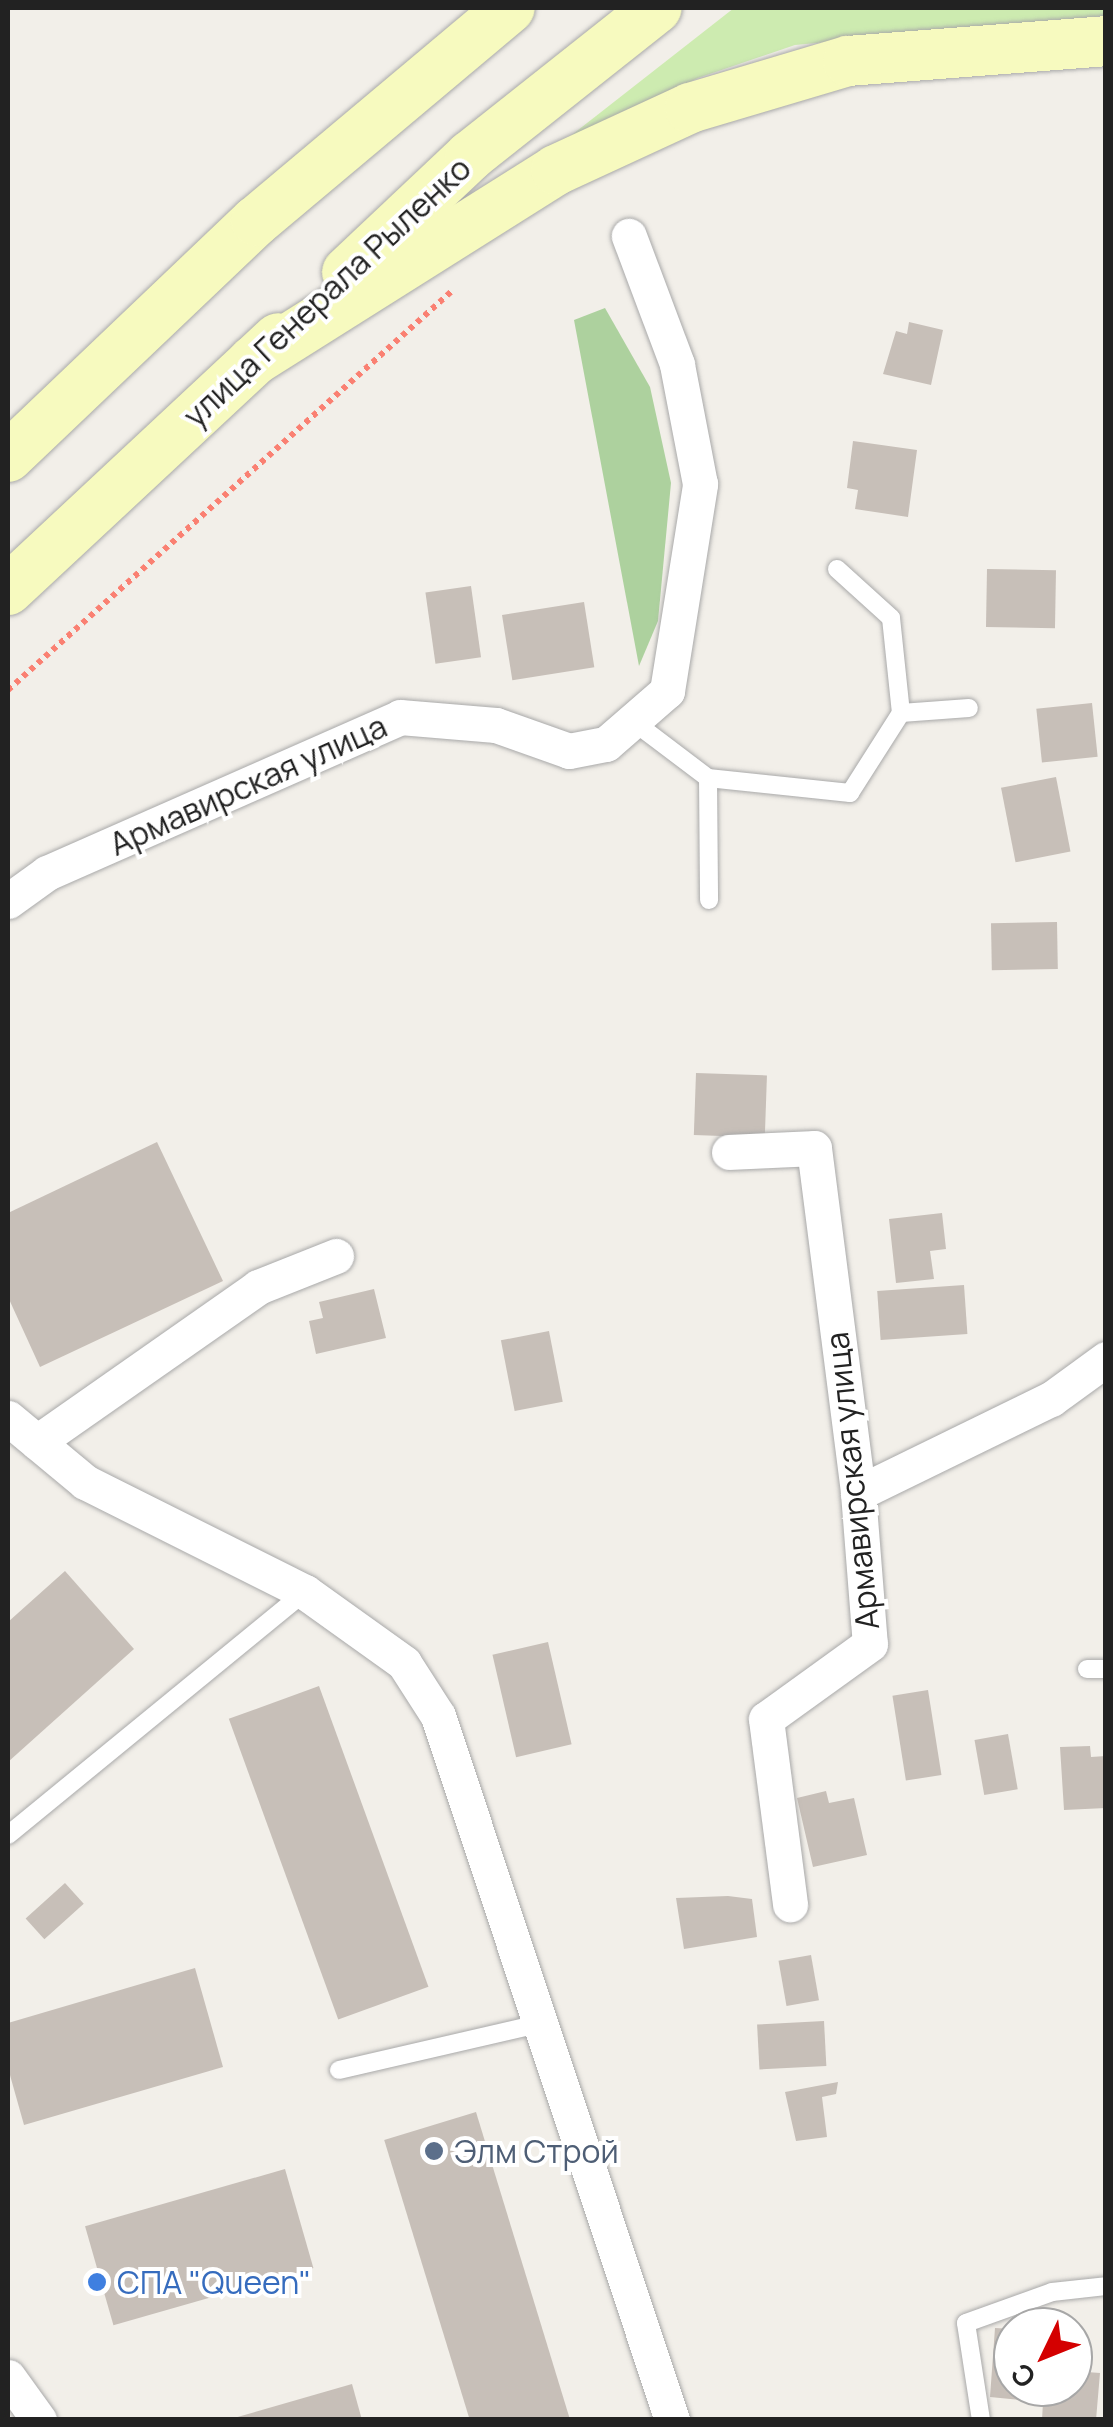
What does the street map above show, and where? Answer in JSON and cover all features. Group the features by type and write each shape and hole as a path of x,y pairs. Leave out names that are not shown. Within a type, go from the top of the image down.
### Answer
{"main road":[{"path":"8,456 256,221 510,8"},
{"name":"улица Генерала Рыленко","path":"8,590 470,156 657,8"},
{"path":"254,361 556,170 690,108 848,61 1106,41"}],"street":[{"name":"Армавирская улица","path":"8,901 47,873 400,718 496,725 568,751 606,744 667,691 700,484 677,364 629,236"},
{"name":"Армавирская улица","path":"730,1152 814,1148 858,1493 870,1644 766,1718 790,1904"},
{"path":"37,1442 258,1287 336,1256"},
{"path":"858,1493 1051,1400 1106,1359"},
{"path":"8,1418 85,1482 305,1592 404,1663 438,1716 534,2025 672,2420"},
{"path":"8,2377 39,2420"}],"lane":[{"path":"634,722 708,778 850,793 901,713 890,618 837,570"},
{"path":"901,713 969,708"},
{"path":"708,778 709,900"},
{"path":"8,1835 305,1592"},
{"path":"339,2070 534,2025"},
{"path":"981,2420 966,2323 1052,2292 1106,2286"}],"path":[{"path":"8,690 460,284"}],"green space":[{"path":"734,8 1105,8 1105,16 795,45 698,78 550,152"},
{"path":"605,308 650,387 671,483 658,621 639,666 574,320"}],"building":[{"path":"909,322 943,330 931,385 883,374 896,331 907,334"},
{"path":"853,441 917,450 908,517 855,509 858,490 847,488"},
{"path":"987,569 1056,570 1055,628 986,627"},
{"path":"471,586 481,657 435,664 425,592"},
{"path":"584,602 594,667 512,680 502,615"},
{"path":"1092,703 1098,757 1042,763 1036,709"},
{"path":"1056,777 1071,852 1016,862 1001,788"},
{"path":"1057,922 1058,969 992,970 991,923"},
{"path":"696,1073 767,1075 765,1137 694,1135"},
{"path":"157,1142 223,1281 40,1367 8,1297 8,1213"},
{"path":"942,1213 946,1249 930,1251 934,1279 896,1283 889,1219"},
{"path":"964,1285 967,1334 881,1340 877,1291"},
{"path":"374,1289 386,1338 316,1354 309,1321 323,1318 319,1302"},
{"path":"549,1331 563,1402 515,1411 501,1340"},
{"path":"65,1571 134,1649 8,1762 8,1622"},
{"path":"548,1642 572,1744 516,1757 492,1655"},
{"path":"319,1686 428,1987 338,2020 229,1719"},
{"path":"928,1690 941,1775 906,1781 892,1696"},
{"path":"1008,1734 1018,1789 984,1795 975,1740"},
{"path":"1090,1746 1091,1757 1106,1756 1106,1808 1064,1810 1060,1747"},
{"path":"826,1791 829,1803 854,1798 867,1855 813,1867 797,1798"},
{"path":"65,1883 84,1904 44,1939 26,1918"},
{"path":"676,1898 752,1899 757,1937 684,1949"},
{"path":"811,1955 819,2000 786,2006 779,1961"},
{"path":"195,1968 223,2067 24,2125 8,2068 8,2023"},
{"path":"824,2021 826,2066 759,2069 757,2025"},
{"path":"838,2082 836,2094 822,2097 827,2137 796,2141 785,2092"},
{"path":"476,2112 570,2420 470,2420 384,2140"},
{"path":"285,2169 313,2268 113,2325 85,2226"},
{"path":"993,2356 993,2397 990,2397"},
{"path":"1093,2372 1100,2373 1096,2420 1042,2420 1043,2407 1093,2407"},
{"path":"352,2384 362,2420 234,2420 234,2418"}],"place":[{"name":"Элм Строй","path":"434,2151"},
{"name":"СПА \"Queen\"","path":"97,2282"}]}
